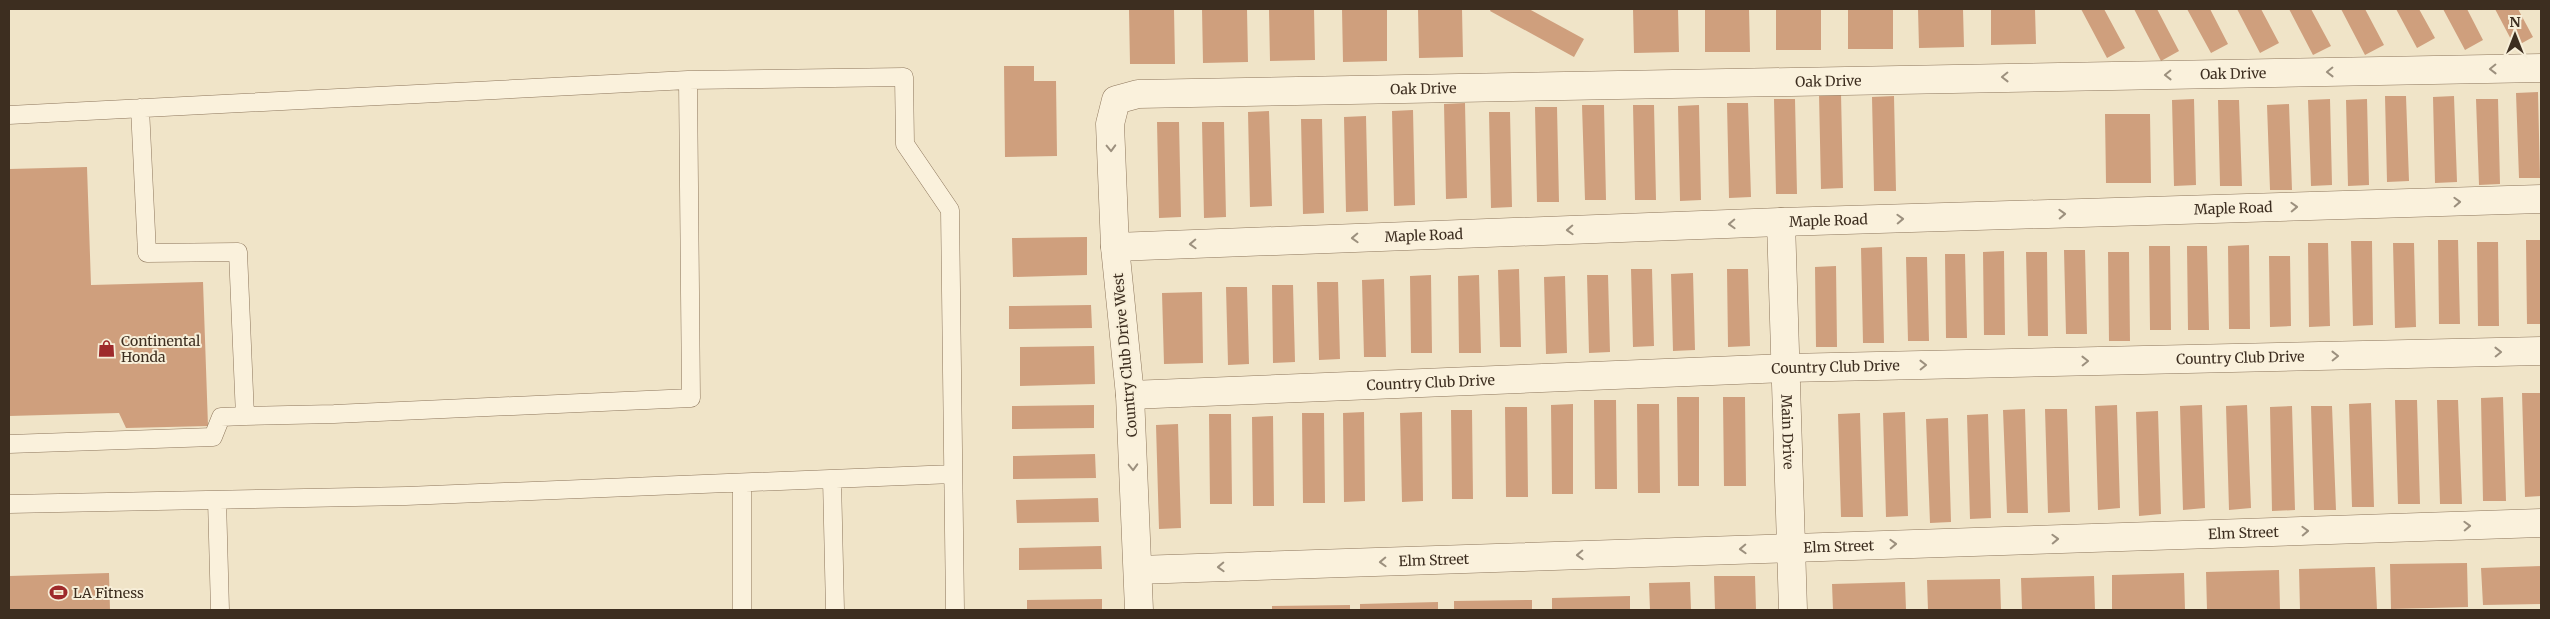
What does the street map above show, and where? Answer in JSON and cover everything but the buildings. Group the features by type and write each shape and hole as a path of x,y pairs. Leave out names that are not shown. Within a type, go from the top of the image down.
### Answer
{"street":[{"name":"Oak Drive","path":"1116,100 1148,94 2541,68"},
{"name":"Country Club Drive West","path":"1116,100 1110,124 1115,247 1130,395 1139,610"},
{"name":"Maple Road","path":"1115,247 1781,222 2541,199"},
{"name":"Main Drive","path":"1781,222 1793,610"},
{"name":"Country Club Drive","path":"1130,395 1787,368 2541,351"},
{"name":"Elm Street","path":"1138,570 2541,523"}],"lane":[{"path":"9,115 688,80 904,77 905,144 950,210 955,610"},
{"path":"9,444 213,436 220,417 334,414 691,398 688,80"},
{"path":"140,108 147,253 238,252 246,416"},
{"path":"9,504 406,496 953,474"},
{"path":"832,479 835,610"},
{"path":"742,483 742,610"},
{"path":"217,500 220,610"}],"place":[{"name":"Continental Honda","path":"107,349"},
{"name":"LA Fitness","path":"59,593"}]}
